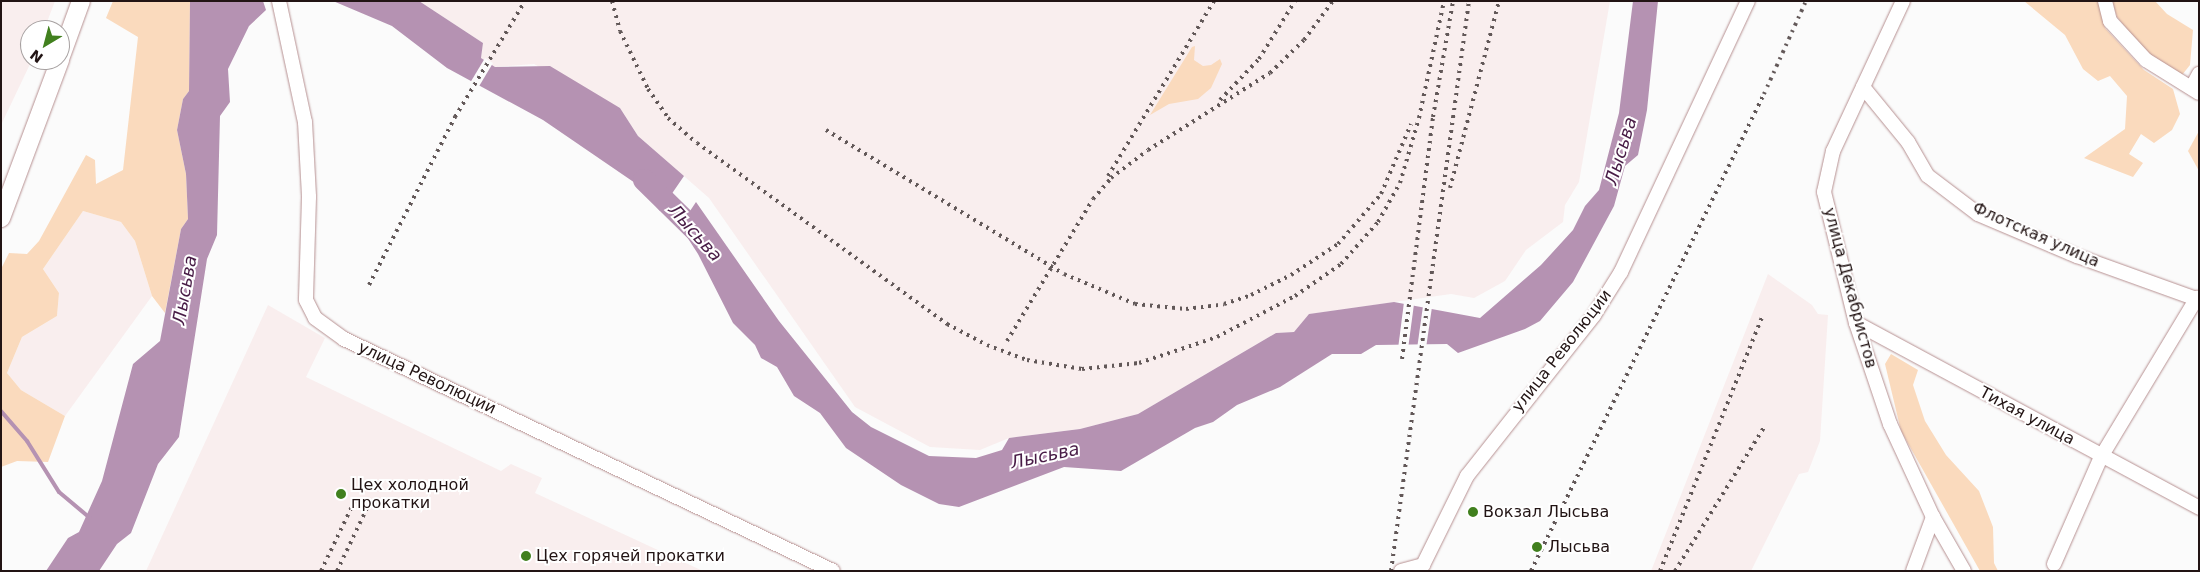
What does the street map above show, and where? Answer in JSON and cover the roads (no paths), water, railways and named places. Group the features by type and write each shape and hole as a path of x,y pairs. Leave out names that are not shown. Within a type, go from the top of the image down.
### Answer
{"main road":[{"path":"70,32 81,1"},
{"path":"1,218 56,70"}],"street":[{"name":"улица Революции","path":"280,1 302,101 307,145 306,300 315,318 344,339 833,571"},
{"name":"улица Революции","path":"1401,571 1423,564 1467,476 1588,321 1621,272 1748,1"},
{"name":"улица Декабристов","path":"1903,1 1833,151 1824,192 1856,324 1890,424 1933,517 1964,571"},
{"path":"2104,1 2110,21 2146,60 2195,90 2199,74"},
{"name":"Флотская улица","path":"1863,87 1908,142 1928,176 1978,214 2077,256 2198,299"},
{"path":"2054,564 2101,457 2198,299"},
{"name":"Тихая улица","path":"1856,324 2199,508"},
{"path":"1913,571 1933,517"}],"water":[{"path":"190,1 263,1 266,10 249,26 228,69 230,102 220,116 217,235 207,259 179,437 158,464 131,533 117,544 99,571 46,571 68,538 79,532 102,481 133,364 160,341 181,229 188,219 186,174 177,130 183,99 189,91"},
{"path":"333,1 419,1 483,43 481,58 495,67 550,66 620,108 638,136 684,176 660,211 638,185 543,120 447,68 392,26"},
{"path":"1633,1 1658,1 1647,110 1638,155 1625,166 1614,206 1573,282 1540,321 1525,329 1458,353 1447,344 1376,345 1361,354 1332,354 1280,387 1237,405 1213,422 1195,428 1121,471 1064,467 959,507 939,504 901,485 846,448 820,413 794,396 777,367 761,358 755,345 733,323 698,254 680,226 696,202 779,321 852,412 871,427 929,456 976,458 1002,450 1009,438 1080,429 1138,414 1276,333 1294,332 1309,314 1394,302 1480,318 1541,265 1573,230 1585,206 1599,190 1619,113"}],"waterway":[{"name":"Лысьва","path":"644,180 705,240"},
{"path":"1,411 27,441 59,492 90,518"}],"railway":[{"path":"369,285 455,117 525,1"},
{"path":"612,1 620,31 648,89 668,118 697,143 947,324 987,345 1027,360 1082,369 1139,363 1217,337 1295,296 1341,264 1378,222 1400,183 1419,118 1444,1"},
{"path":"1108,176 1214,1"},
{"path":"1220,100 1259,59 1295,1"},
{"path":"1007,341 1093,199 1111,178 1148,150 1270,73 1304,40 1333,1"},
{"path":"1402,359 1433,117 1453,1"},
{"path":"1391,571 1469,1"},
{"path":"1450,188 1499,1"},
{"path":"1531,571 1764,94 1806,1"},
{"path":"826,130 1064,274 1135,304 1186,309 1224,304 1251,295 1291,275 1338,244 1381,194 1411,124"},
{"path":"1660,571 1762,317"},
{"path":"1675,571 1765,426"},
{"path":"321,571 355,500"},
{"path":"337,571 368,506"}],"place":[{"name":"Цех холодной прокатки","path":"341,494"},
{"name":"Вокзал Лысьва","path":"1473,512"},
{"name":"Лысьва","path":"1537,547"},
{"name":"Цех горячей прокатки","path":"526,556"}]}
